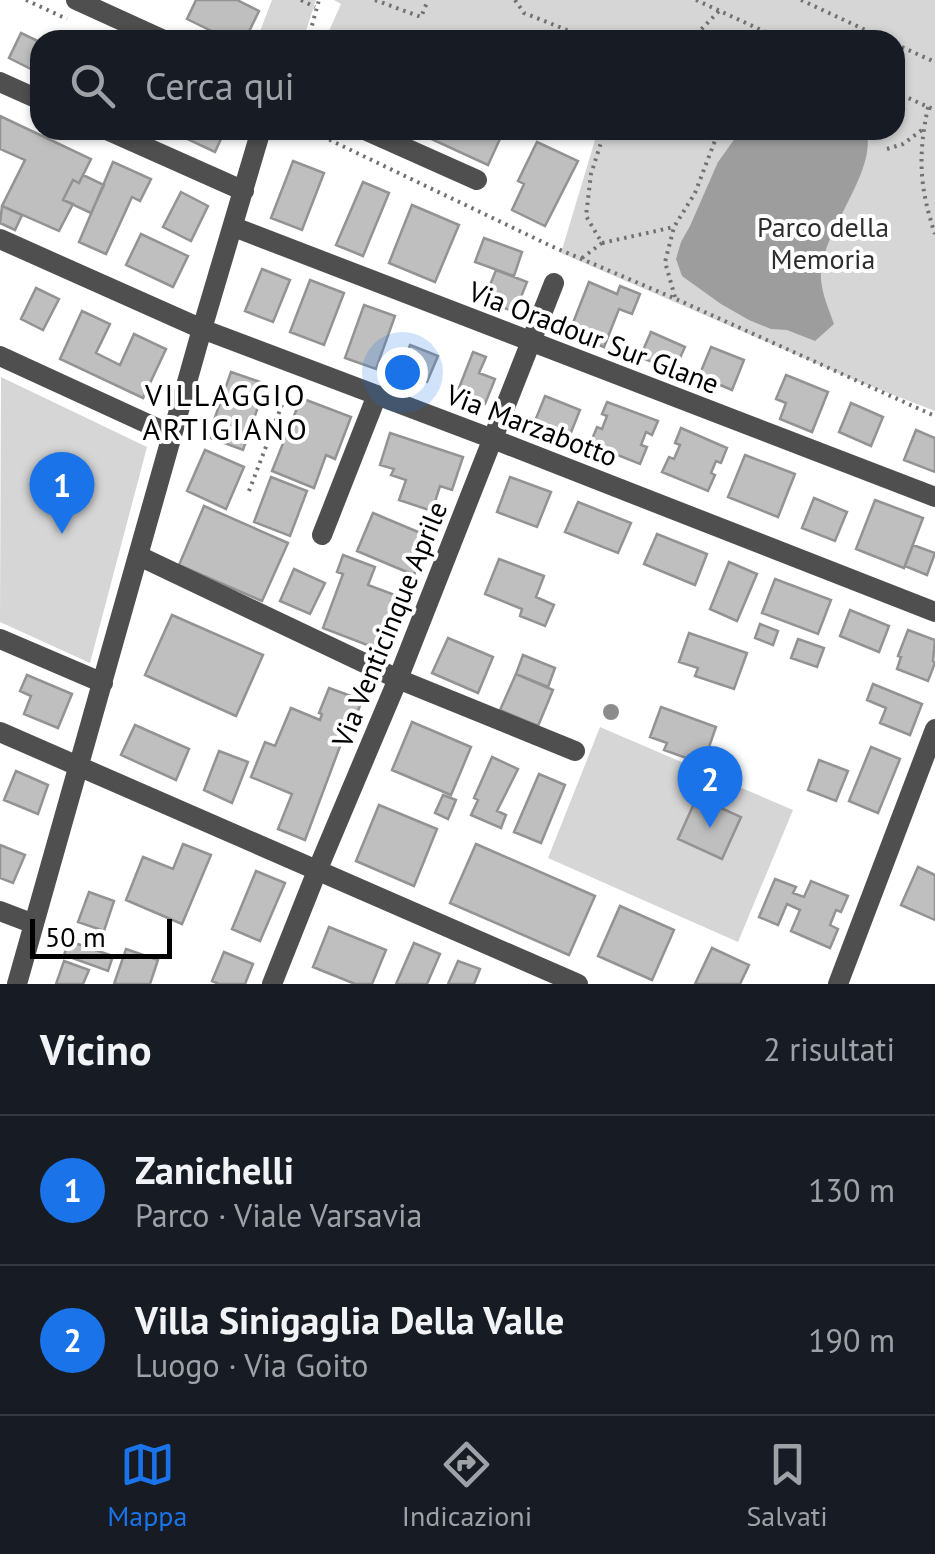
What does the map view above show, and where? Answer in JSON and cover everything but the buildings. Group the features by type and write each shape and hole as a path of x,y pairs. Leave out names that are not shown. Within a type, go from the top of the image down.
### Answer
{"street":[{"path":"76,0 142,30"},
{"path":"0,82 30,96"},
{"path":"129,140 244,192"},
{"path":"17,984 258,140"},
{"path":"387,140 477,180"},
{"name":"Via Oradour Sur Glane","path":"234,227 935,498"},
{"name":"Via Marzabotto","path":"0,239 202,329 935,612"},
{"name":"Via Venticinque Aprile","path":"272,984 398,679 554,283"},
{"path":"0,356 172,435"},
{"path":"322,534 377,395"},
{"path":"138,556 398,679 575,751"},
{"path":"0,639 102,683"},
{"path":"838,984 927,768 935,728"},
{"path":"0,732 578,984"},
{"path":"0,911 34,924"}],"path":[{"path":"302,0 317,8"},
{"path":"311,30 319,0"},
{"path":"375,0 421,17 428,0"},
{"path":"515,0 524,13 567,30"},
{"path":"696,0 762,30"},
{"path":"801,0 866,30"},
{"path":"700,30 719,10"},
{"path":"905,48 935,62"},
{"path":"905,97 935,110"},
{"path":"928,107 921,141 921,180 935,234"},
{"path":"887,149 904,144 923,129"},
{"path":"330,140 581,259 935,416"},
{"path":"602,140 591,174 586,216 602,243"},
{"path":"712,140 713,149"},
{"path":"676,299 665,262 674,227 695,193 716,140"},
{"path":"581,259 602,243 674,227"},
{"path":"249,491 293,376"}],"green space":[{"path":"272,0 316,0 306,30 261,30"},
{"name":"Parco della Memoria","path":"334,0 935,0 935,411 561,253 595,140 905,140 905,30 329,30 341,4"},
{"path":"1,377 147,447 90,663 0,622"},
{"path":"600,727 793,810 738,942 548,858"}],"shaded area":[{"path":"734,140 867,140 864,165 823,261 822,285 834,324 815,341 749,320 682,276 676,259 681,242 718,162"}],"place":[{"name":"Zanichelli","path":"62,534"},
{"name":"Villa Sinigaglia Della Valle","path":"710,828"}],"district":[{"name":"VILLAGGIO ARTIGIANO","path":"226,411"}]}
